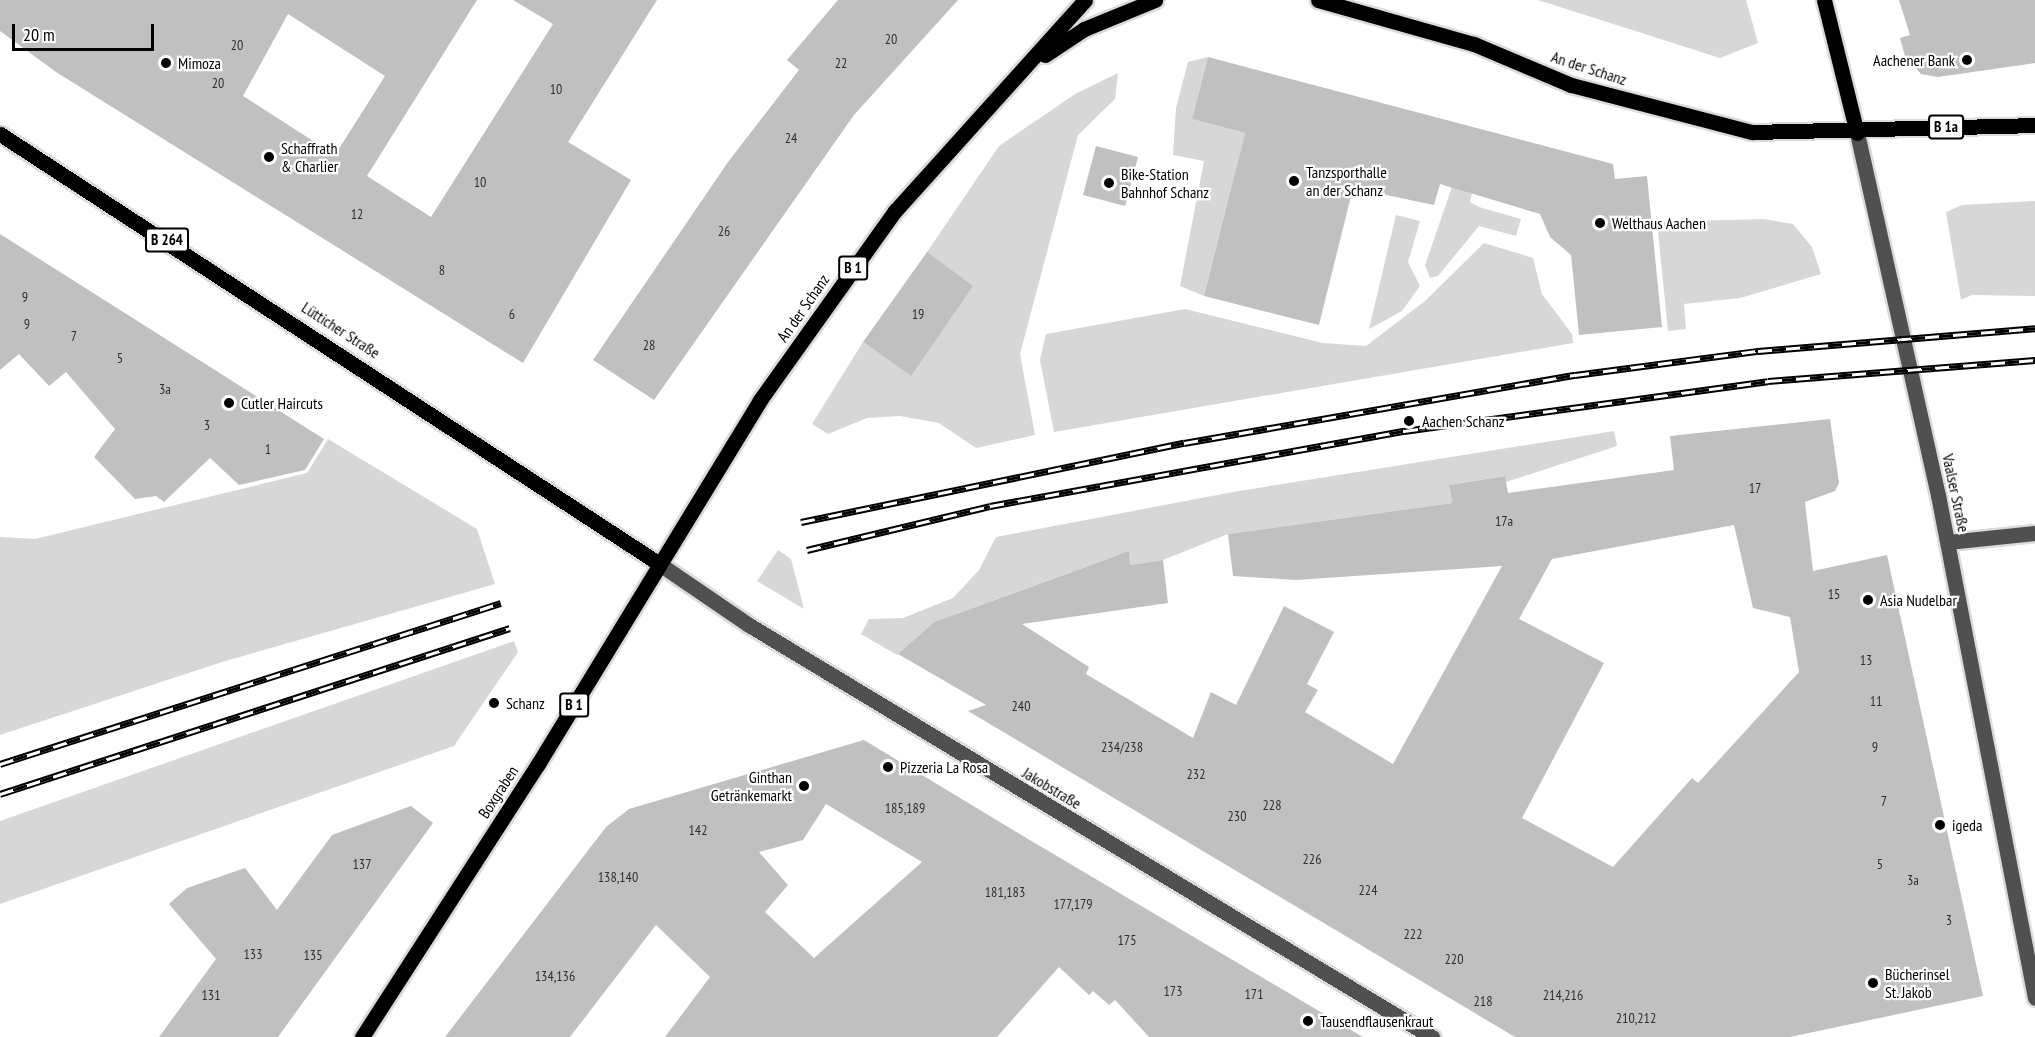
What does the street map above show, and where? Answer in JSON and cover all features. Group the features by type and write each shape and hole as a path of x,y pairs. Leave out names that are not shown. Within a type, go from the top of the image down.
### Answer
{"main road":[{"name":"An der Schanz","path":"658,563 760,400 895,211 958,135 1028,67 1085,0"},
{"name":"An der Schanz","path":"1028,67 1084,29 1155,0"},
{"name":"An der Schanz","path":"1318,0 1474,44 1571,84 1752,132 1857,133"},
{"name":"Vaalser Straße","path":"1824,0 1857,133"},
{"name":"B 1a","path":"1857,133 2035,125"},
{"name":"Lütticher Straße","path":"0,134 658,563"},
{"name":"Boxgraben","path":"362,1037 658,563"}],"street":[{"name":"Vaalser Straße","path":"1857,133 1948,542 2035,998"},
{"path":"1948,542 2035,533"},
{"name":"Jakobstraße","path":"658,563 749,625 1432,1037"}],"shaded area":[{"path":"1538,0 1746,0 1758,43 1720,58"},
{"path":"1208,57 1192,119 1245,133 1204,296 1180,286 1204,161 1173,155 1176,108 1188,62"},
{"path":"1118,73 1115,99 1078,135 1020,354 1035,435 976,448 939,423 900,416 867,418 828,434 812,424 863,342 911,376 927,252 999,146 1075,94"},
{"path":"1452,187 1472,193 1470,202 1479,207 1521,219 1516,236 1479,226 1438,276 1430,278 1425,265"},
{"path":"2035,201 2035,296 1972,295 1961,300 1946,212 1962,205"},
{"path":"1396,215 1420,221 1408,262 1420,286 1402,311 1369,329"},
{"path":"1763,219 1793,224 1812,247 1821,274 1740,298 1684,304 1686,329 1668,331 1657,222"},
{"path":"1484,243 1533,258 1542,294 1572,334 1573,343 1054,432 1040,360 1046,334 1185,309 1323,343 1366,346 1425,301"},
{"path":"1614,431 1617,446 1506,482 1504,476 1449,485 1452,503 1228,534 1163,560 1130,565 1129,554 1115,556 934,622 897,655 861,634 869,619 903,618 953,598 979,570 996,537 1233,492"},
{"path":"328,439 477,529 495,584 222,662 0,735 0,537 35,539 307,473"},
{"path":"778,550 791,559 804,609 757,581"},
{"path":"514,641 518,652 454,746 0,904 0,821"}],"building":[{"path":"0,0 477,0 367,176 431,217 553,24 513,0 657,0 568,142 631,180 523,363 56,72 0,31","holes":["288,14 385,76 335,155 243,96"]},
{"path":"838,0 958,0 854,115 654,400 593,360 728,162 799,70 787,60"},
{"path":"1899,0 2035,0 2035,63 1938,77 1921,74 1905,56 1900,38 1910,35"},
{"path":"1208,57 1613,164 1615,179 1647,176 1662,327 1579,335 1571,255 1550,237 1540,214 1440,184 1434,205 1353,188 1319,325 1204,296 1245,133 1192,119"},
{"name":"Bike-Station Bahnhof Schanz","path":"1096,146 1138,157 1125,206 1083,195"},
{"path":"0,234 324,439 305,470 239,485 210,458 164,502 156,496 135,499 94,457 115,429 66,372 49,386 19,354 0,370"},
{"path":"927,252 973,286 911,376 863,342"},
{"path":"1830,419 1839,483 1835,491 1805,502 1813,571 1887,555 1983,996 1790,1037 1515,1037 968,711 986,705 898,654 934,622 1129,551 1130,565 1163,560 1168,603 1022,624 1089,667 1086,674 1193,738 1211,692 1236,705 1284,606 1334,632 1307,684 1318,690 1305,712 1393,764 1502,566 1296,580 1233,576 1228,534 1452,503 1449,485 1505,476 1508,493 1674,470 1670,436","holes":["1734,525 1753,608 1790,617 1799,672 1698,783 1692,778 1613,867 1522,818 1604,663 1519,619 1552,559"]},
{"path":"864,740 1363,1037 1149,1037 1115,1000 1109,1005 1093,991 1089,995 1059,967 997,1037 665,1037 710,977 656,925 570,1037 445,1037 606,827 629,809","holes":["826,804 922,862 814,958 765,912 788,885 759,852 803,840"]},
{"path":"411,806 433,823 278,1037 159,1037 216,959 169,904 187,888 245,868 277,910 332,835"}],"railway":[{"path":"801,522 1184,443 1575,375 1758,351 2035,328"},
{"path":"807,550 990,506 1404,431 1768,381 2035,360"},
{"path":"0,764 501,603"},
{"path":"0,794 510,628"}],"place":[{"name":"Aachener Bank","path":"1967,60"},
{"name":"Mimoza","path":"166,63"},
{"name":"Schaffrath & Charlier","path":"269,157"},
{"name":"Tanzsporthalle an der Schanz","path":"1294,181"},
{"name":"Bike-Station Bahnhof Schanz","path":"1109,183"},
{"name":"Welthaus Aachen","path":"1600,223"},
{"name":"Cutler Haircuts","path":"229,403"},
{"name":"Aachen Schanz","path":"1409,421"},
{"name":"Asia Nudelbar","path":"1868,600"},
{"name":"Schanz","path":"494,703"},
{"name":"Pizzeria La Rosa","path":"888,767"},
{"name":"Ginthan Getränkemarkt","path":"804,786"},
{"name":"igeda","path":"1940,825"},
{"name":"Bücherinsel St. Jakob","path":"1873,983"},
{"name":"Tausendflausenkraut","path":"1308,1021"}]}
